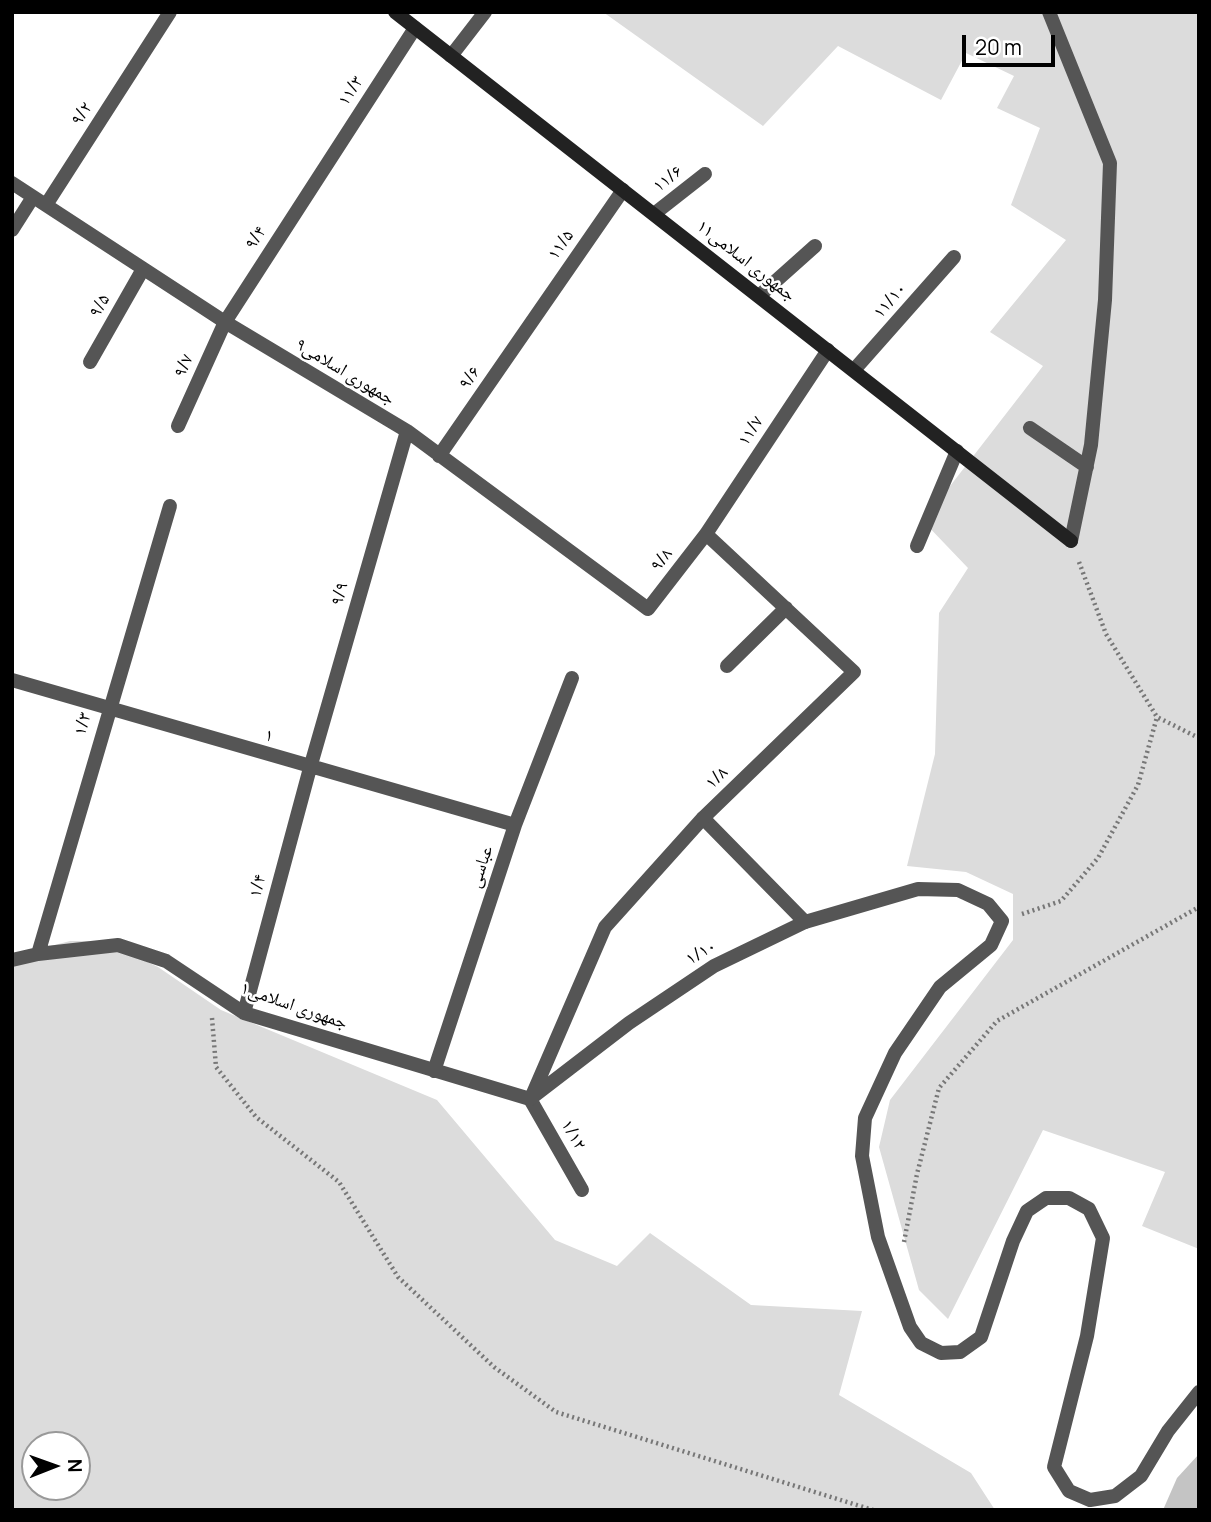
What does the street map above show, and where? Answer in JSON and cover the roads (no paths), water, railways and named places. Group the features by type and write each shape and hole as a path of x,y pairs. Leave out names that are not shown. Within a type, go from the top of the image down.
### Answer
{"street":[{"name":"۹/۲","path":"46,205 170,12"},
{"name":"جمهوری اسلامی۱۱","path":"395,12 1071,541 1087,467"},
{"path":"452,56 485,12"},
{"path":"1030,428 1087,467 1105,300 1110,163 1049,12"},
{"name":"۱۱/۳","path":"320,175 415,28"},
{"name":"۱۱/۶","path":"654,214 705,174"},
{"name":"۹/۴","path":"225,322 320,175"},
{"name":"جمهوری اسلامی۹","path":"12,183 225,322 407,431 648,609"},
{"name":"۱۱/۵","path":"531,323 623,190"},
{"path":"12,230 33,197"},
{"path":"759,296 815,246"},
{"name":"۱۱/۱۰","path":"855,370 954,257"},
{"name":"۹/۵","path":"90,362 143,269"},
{"name":"۹/۷","path":"178,426 225,322"},
{"name":"۹/۶","path":"439,456 531,323"},
{"name":"۱۱/۷","path":"706,534 828,350"},
{"name":"۹/۹","path":"310,768 407,431"},
{"path":"917,546 957,452"},
{"name":"۱/۳","path":"38,954 170,506"},
{"name":"۱/۸","path":"530,1099 605,927 703,818 853,672 706,534"},
{"name":"۹/۸","path":"648,609 706,534"},
{"path":"727,666 786,608"},
{"name":"عباسی","path":"434,1071 515,825 572,678"},
{"name":"۱","path":"12,680 515,825"},
{"name":"۱/۴","path":"244,1013 310,768"},
{"path":"703,818 805,922"},
{"name":"۱/۱۰","path":"530,1099 629,1023 714,967 805,922 918,889 958,890 988,904 1002,921 991,944 940,987 895,1052 865,1118 862,1156 878,1237 910,1327 921,1343 941,1353 960,1352 981,1338 1013,1241 1027,1212 1046,1198 1069,1198 1089,1209 1103,1238 1087,1336 1054,1467 1069,1491 1090,1500 1115,1496 1141,1476 1168,1431 1199,1392"},
{"name":"جمهوری اسلامی۱","path":"12,960 38,954 118,945 166,961 210,993 244,1013 530,1099"},
{"name":"۱/۱۲","path":"530,1099 582,1189"}]}
